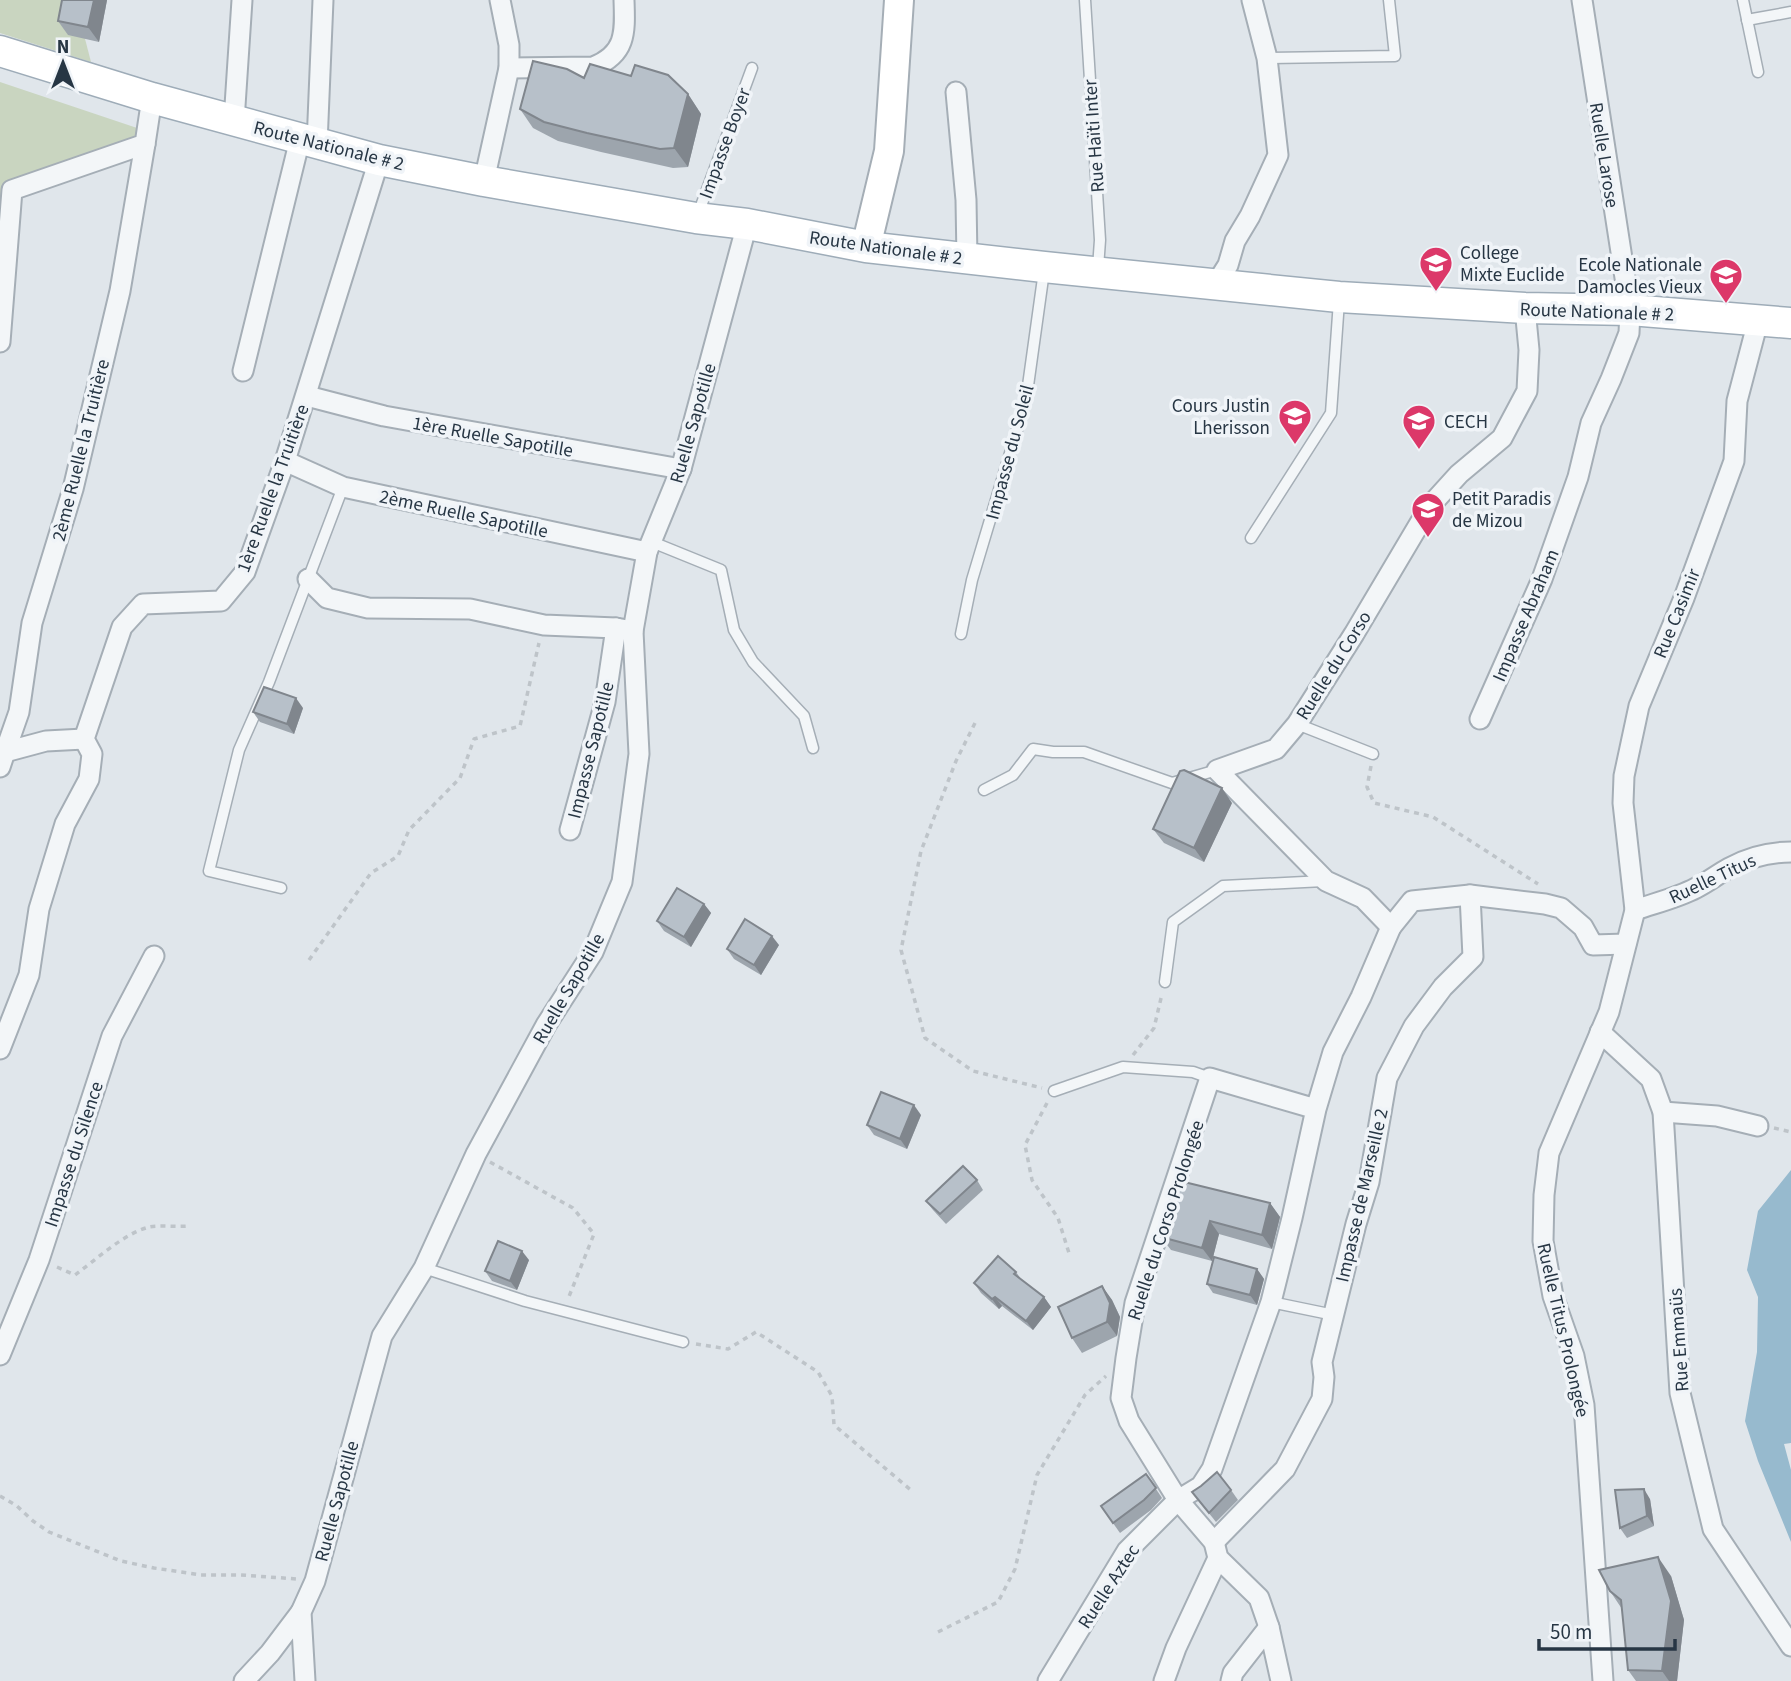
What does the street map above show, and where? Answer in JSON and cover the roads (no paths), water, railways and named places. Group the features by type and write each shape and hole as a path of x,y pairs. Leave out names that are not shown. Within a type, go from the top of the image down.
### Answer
{"main road":[{"name":"Route Nationale # 2","path":"0,51 152,99 379,160 484,181 696,218 747,224 866,247 1339,297 1525,308 1629,310 1791,323"}],"street":[{"path":"234,121 242,0"},
{"path":"243,371 308,141 323,0"},
{"path":"484,181 509,68 509,45 500,0"},
{"path":"509,68 593,67 603,63 620,47 624,35 624,0"},
{"path":"866,247 888,151 899,0"},
{"path":"1216,284 1228,265 1235,241 1250,216 1278,155 1267,58 1252,0"},
{"name":"Ruelle Larose","path":"1582,0 1629,310"},
{"path":"956,92 966,200 967,259"},
{"name":"2ème Ruelle la Truitière","path":"3,760 19,712 32,623 73,489 120,291 152,99"},
{"path":"0,342 6,191 145,144"},
{"name":"1ère Ruelle la Truitière","path":"0,1049 29,975 39,909 65,824 89,779 92,754 84,739 122,627 143,604 221,601 245,572 307,396 379,160"},
{"name":"Ruelle Sapotille","path":"305,1681 301,1612 314,1581 382,1336 424,1268 477,1154 546,1025 593,952 622,882 639,754 625,630 649,547 681,469 747,224"},
{"name":"Ruelle du Corso","path":"1217,770 1276,750 1297,724 1354,634 1430,506 1459,474 1502,438 1527,391 1529,350 1525,308"},
{"name":"Impasse Abraham","path":"1480,719 1542,579 1578,477 1591,423 1629,333 1629,310"},
{"name":"Rue Casimir","path":"1635,910 1623,803 1624,776 1639,706 1684,598 1734,461 1737,401 1758,321"},
{"name":"1ère Ruelle Sapotille","path":"307,396 384,416 681,469"},
{"name":"2ème Ruelle Sapotille","path":"285,461 343,487 649,547"},
{"path":"308,579 327,598 368,608 470,609 544,625 625,630"},
{"name":"Impasse Sapotille","path":"570,830 625,630"},
{"path":"3,760 46,741 84,739"},
{"path":"1217,770 1326,881 1363,898 1391,927"},
{"name":"Ruelle Titus","path":"1635,910 1697,888 1750,858 1774,852 1791,852"},
{"path":"1178,1500 1200,1486 1212,1469 1271,1302 1316,1109 1333,1052 1361,997 1391,927 1412,901 1470,895 1545,896 1583,927 1593,945 1626,944"},
{"name":"Impasse de Marseille 2","path":"1164,1681 1216,1550 1285,1469 1322,1399 1322,1362 1369,1182 1387,1078 1414,1026 1443,987 1473,957 1470,895"},
{"name":"Ruelle Titus Prolongée","path":"1603,1681 1584,1405 1574,1356 1553,1296 1543,1241 1544,1195 1549,1153 1609,1012 1635,910"},
{"name":"Impasse du Silence","path":"0,1355 39,1259 112,1036 154,956"},
{"name":"Rue Emmaüs","path":"1600,1032 1651,1079 1663,1112 1680,1393 1713,1529 1791,1646"},
{"path":"1210,1077 1316,1109"},
{"name":"Ruelle du Corso Prolongée","path":"1210,1077 1135,1303 1121,1398 1129,1421 1178,1500 1216,1550 1259,1598 1269,1627 1281,1681"},
{"path":"1663,1112 1717,1116 1758,1126"},
{"name":"Ruelle Aztec","path":"1048,1681 1127,1551 1178,1500"},
{"path":"244,1681 270,1653 301,1612"},
{"path":"1231,1681 1233,1673 1269,1627"}],"lane":[{"name":"Rue Haïti Inter","path":"1085,0 1100,240 1097,272"},
{"path":"1267,58 1395,56 1390,0"},
{"path":"1742,0 1758,72"},
{"path":"1747,20 1791,12"},
{"name":"Impasse Boyer","path":"696,218 752,68"},
{"name":"Impasse du Soleil","path":"961,634 972,580 1026,400 1044,267"},
{"path":"1251,538 1331,413 1339,297"},
{"path":"281,888 209,871 239,750 269,682 343,487"},
{"path":"649,547 721,570 734,630 753,662 804,716 813,748"},
{"path":"1297,724 1373,754"},
{"name":"Ruelle du Corso","path":"984,790 1013,775 1033,749 1084,752 1172,783 1217,770"},
{"path":"1165,982 1173,922 1223,886 1326,881"},
{"path":"1054,1091 1123,1067 1193,1072 1210,1077"},
{"path":"424,1268 526,1301 683,1342"},
{"path":"1271,1302 1334,1315"}],"water":[{"path":"1791,1170 1791,1443 1784,1444 1791,1470 1791,1542 1745,1421 1757,1352 1758,1297 1747,1270 1758,1211"}],"place":[{"name":"College Mixte Euclide","path":"1436,293"},
{"name":"Ecole Nationale Damocles Vieux","path":"1726,305"},
{"name":"Cours Justin Lherisson","path":"1295,446"},
{"name":"CECH","path":"1419,451"},
{"name":"Petit Paradis de Mizou","path":"1428,539"}]}
